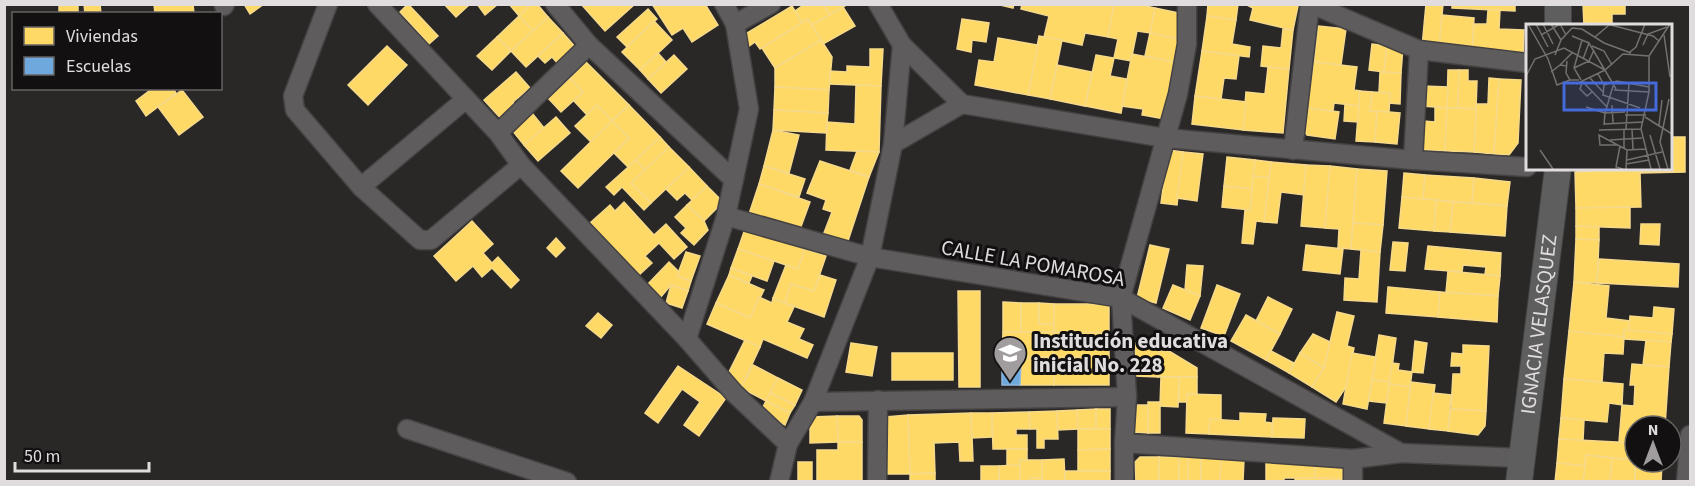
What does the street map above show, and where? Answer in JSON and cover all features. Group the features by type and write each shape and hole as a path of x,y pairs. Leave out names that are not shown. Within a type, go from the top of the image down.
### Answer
{"main road":[{"path":"1558,4 1558,24"},
{"name":"IGNACIA VELASQUEZ","path":"1521,470 1557,170"}],"street":[{"path":"328,4 293,96 295,110 361,187 420,240 431,240 521,165"},
{"path":"377,4 498,133 521,165 687,339 734,393 788,444"},
{"path":"555,4 589,45 734,180"},
{"path":"687,339 726,216 749,109 735,24 724,4"},
{"path":"735,24 771,4"},
{"path":"878,4 902,45 962,104 1165,138 1413,160 1526,166"},
{"path":"1124,482 1127,397 1121,298 1178,94 1187,44 1187,4"},
{"path":"1293,150 1311,4 1419,50 1526,63"},
{"path":"498,133 589,45"},
{"path":"779,482 788,444 813,402 870,257 893,144 902,45"},
{"path":"1413,160 1419,50"},
{"path":"361,187 465,99"},
{"path":"893,144 962,104"},
{"name":"CALLE LA POMAROSA","path":"726,216 870,257 1121,298 1401,453"},
{"path":"813,402 1127,397"},
{"path":"877,482 878,400"},
{"path":"407,429 567,482"},
{"path":"1124,443 1353,459 1401,453 1521,470"},
{"path":"1686,482 1690,443"},
{"path":"1353,459 1353,482"}],"building: Viviendas":[{"path":"84,4 100,4 101,12 85,12"},
{"path":"154,4 193,4 194,12 155,12"},
{"path":"244,4 264,4 250,14"},
{"path":"408,4 438,36 429,44 400,12"},
{"path":"444,4 468,4 469,5 456,17"},
{"path":"477,4 498,4 485,15"},
{"path":"509,4 531,4 519,16"},
{"path":"531,4 537,4 548,17 533,31 519,16"},
{"path":"581,4 635,4 605,31"},
{"path":"652,4 705,4 718,25 692,42 683,28 672,35"},
{"path":"805,4 823,4 830,15 812,25 808,19 802,23 795,11"},
{"path":"823,4 848,4 830,15"},
{"path":"996,4 1014,4 1013,8"},
{"path":"1022,4 1114,4 1108,37 1085,33 1082,45 1044,37 1049,16 1021,9"},
{"path":"1114,4 1138,4 1155,8 1150,33 1137,31 1131,61 1114,58 1118,39 1108,37"},
{"path":"1208,4 1238,4 1236,20 1207,16"},
{"path":"1245,4 1298,6 1293,30 1250,20 1253,8"},
{"path":"1426,4 1443,4 1439,49 1422,47"},
{"path":"1452,4 1515,4 1515,11 1452,8"},
{"path":"1583,4 1625,4 1625,14 1612,14 1612,24 1584,24"},
{"path":"78,5 78,12 59,12 59,6"},
{"path":"792,6 802,23 760,49 755,42 748,47 742,36"},
{"path":"843,7 855,26 823,44 812,25"},
{"path":"1155,8 1184,14 1179,39 1150,33"},
{"path":"648,9 657,19 627,47 617,37"},
{"path":"1488,10 1500,10 1499,29 1524,30 1523,56 1472,52 1474,24 1487,24"},
{"path":"1442,15 1474,18 1472,52 1439,49"},
{"path":"519,16 533,31 511,51 497,37"},
{"path":"1207,16 1236,20 1232,44 1250,47 1249,57 1202,51"},
{"path":"548,17 563,33 526,67 511,51"},
{"path":"808,19 821,40 775,68 762,48"},
{"path":"962,19 989,23 986,42 972,40 971,52 957,49"},
{"path":"654,21 672,40 640,70 622,52"},
{"path":"1318,26 1346,29 1341,65 1314,62"},
{"path":"1283,29 1293,30 1289,69 1261,66 1263,46 1281,48"},
{"path":"563,33 577,49 559,65 552,57 545,63 538,56"},
{"path":"1150,33 1179,39 1174,62 1145,56"},
{"path":"1039,36 1062,40 1050,99 1028,95"},
{"path":"497,37 511,51 492,70 477,56"},
{"path":"998,38 1038,45 1028,95 975,85 979,60 994,62"},
{"path":"821,40 832,57 829,90 775,87 775,68"},
{"path":"1372,44 1387,46 1384,72 1369,70"},
{"path":"387,46 407,65 368,105 348,85"},
{"path":"1387,46 1403,47 1401,73 1384,72"},
{"path":"870,49 883,49 881,86 830,84 830,71 847,72 847,66 870,67"},
{"path":"1202,51 1239,56 1236,79 1224,78 1221,99 1195,96"},
{"path":"658,53 666,62 648,79 640,70"},
{"path":"1132,54 1174,62 1164,119 1142,115 1143,109 1122,106"},
{"path":"674,55 687,69 661,93 648,79"},
{"path":"1096,55 1114,58 1110,76 1127,79 1121,113 1085,106"},
{"path":"586,62 629,105 612,121 597,105 587,115 574,101 583,92 570,78"},
{"path":"1314,62 1357,67 1354,90 1360,91 1359,106 1334,103 1333,111 1307,108"},
{"path":"1057,65 1092,72 1085,106 1050,99"},
{"path":"1268,67 1289,69 1283,133 1243,130 1246,92 1265,94"},
{"path":"1448,70 1459,70 1458,108 1447,108"},
{"path":"1459,70 1468,70 1468,81 1477,81 1476,109 1458,108"},
{"path":"516,72 530,88 513,102 518,108 504,122 484,100"},
{"path":"1380,72 1401,73 1400,104 1389,103 1390,93 1379,92"},
{"path":"570,78 583,92 561,112 548,98"},
{"path":"1489,78 1499,79 1494,154 1474,152 1476,104 1488,104"},
{"path":"1499,79 1521,80 1518,143 1509,155 1494,154"},
{"path":"856,85 881,86 879,152 826,150 827,122 855,124"},
{"path":"1423,86 1448,87 1447,108 1422,106"},
{"path":"775,87 829,90 828,113 774,110"},
{"path":"150,90 174,90 176,93 146,116 136,101"},
{"path":"182,90 203,117 179,135 158,107"},
{"path":"1360,91 1372,92 1370,111 1377,111 1375,142 1356,141"},
{"path":"1372,92 1390,93 1389,112 1370,111"},
{"path":"1195,96 1246,102 1243,130 1192,124"},
{"path":"1345,104 1359,106 1358,122 1344,121"},
{"path":"597,105 612,121 591,142 575,126"},
{"path":"629,105 660,137 628,167 614,153 629,138 612,121"},
{"path":"1435,107 1447,108 1445,151 1422,150 1424,121 1435,122"},
{"path":"1307,108 1339,112 1335,139 1307,135 1304,131"},
{"path":"1447,108 1476,109 1474,152 1445,151"},
{"path":"774,110 828,113 826,133 773,130"},
{"path":"1377,111 1400,113 1397,144 1375,142"},
{"path":"532,113 544,128 524,145 512,130"},
{"path":"556,117 570,133 538,161 524,145"},
{"path":"612,121 629,138 578,188 561,171"},
{"path":"773,130 799,135 789,173 764,166"},
{"path":"660,137 669,147 645,170 636,160"},
{"path":"1671,137 1685,137 1685,172 1640,173 1641,207 1576,208 1575,172 1671,170"},
{"path":"669,147 689,167 651,203 631,183"},
{"path":"1168,150 1183,152 1177,205 1161,203"},
{"path":"857,151 879,152 869,177 850,170"},
{"path":"1183,152 1203,154 1197,201 1177,198"},
{"path":"1227,157 1255,160 1252,189 1224,186"},
{"path":"636,160 645,170 631,183 651,203 644,210 622,187 614,195 606,187"},
{"path":"1255,160 1271,162 1269,178 1253,176"},
{"path":"820,161 869,177 846,247 822,238 832,212 823,209 826,200 807,193"},
{"path":"1271,162 1306,165 1304,195 1281,192 1277,223 1264,222"},
{"path":"1306,165 1330,166 1325,228 1301,226"},
{"path":"764,166 805,179 799,197 759,184"},
{"path":"1330,166 1357,169 1351,249 1338,248 1339,229 1325,228"},
{"path":"689,167 707,186 692,200 685,193 677,200 666,189"},
{"path":"1357,169 1387,171 1383,225 1353,223"},
{"path":"1404,173 1425,175 1423,199 1402,197"},
{"path":"1425,175 1474,178 1472,203 1423,199"},
{"path":"1253,176 1269,178 1264,222 1256,221 1253,244 1242,243 1245,210 1250,210"},
{"path":"1474,178 1510,182 1507,206 1472,203"},
{"path":"759,184 810,202 799,232 749,214"},
{"path":"707,186 723,202 704,221 687,205"},
{"path":"1224,186 1252,189 1250,210 1222,207"},
{"path":"1402,197 1436,200 1434,231 1399,228"},
{"path":"1436,200 1453,202 1450,232 1434,231"},
{"path":"624,202 654,235 666,224 687,247 674,259 659,243 645,256 652,263 638,276 590,223 610,205 615,211"},
{"path":"1453,202 1507,206 1505,236 1450,232"},
{"path":"687,205 704,221 708,230 694,245 681,233 686,228 675,217"},
{"path":"1630,207 1630,228 1576,226 1576,208"},
{"path":"472,221 493,244 483,253 492,263 498,257 519,280 511,288 492,268 482,277 473,266 456,281 434,256"},
{"path":"1353,223 1383,225 1380,252 1351,249"},
{"path":"1641,224 1660,224 1659,245 1640,244"},
{"path":"1576,226 1599,227 1599,240 1576,239"},
{"path":"745,229 805,249 798,269 738,249"},
{"path":"556,238 565,248 556,257 547,248"},
{"path":"1576,239 1599,240 1597,283 1574,282"},
{"path":"1393,242 1408,243 1405,271 1390,270"},
{"path":"1150,245 1169,249 1156,303 1137,298"},
{"path":"1306,245 1343,249 1340,274 1303,270"},
{"path":"1428,246 1501,253 1500,276 1485,274 1486,267 1463,265 1462,272 1425,269"},
{"path":"738,249 774,261 767,281 731,268"},
{"path":"805,249 826,256 814,291 791,284 785,303 773,298 786,265 798,269"},
{"path":"1361,250 1380,252 1377,302 1344,300 1345,278 1359,279"},
{"path":"686,252 700,256 691,281 677,276"},
{"path":"1599,259 1679,264 1678,287 1597,283"},
{"path":"669,262 679,272 677,276 691,281 688,291 671,285 660,298 647,285"},
{"path":"1187,265 1203,266 1200,296 1185,290"},
{"path":"731,268 752,276 749,283 729,275"},
{"path":"1448,271 1500,276 1498,296 1446,292"},
{"path":"729,275 764,290 750,318 716,303"},
{"path":"820,275 836,280 824,317 785,303 791,284 814,291"},
{"path":"1574,282 1609,286 1606,318 1630,321 1629,331 1624,330 1624,337 1569,331"},
{"path":"671,285 688,291 682,308 666,303"},
{"path":"1173,285 1200,296 1190,320 1163,308"},
{"path":"1217,285 1240,294 1224,336 1201,328"},
{"path":"1388,287 1440,292 1438,317 1386,313"},
{"path":"958,291 980,291 980,387 959,387"},
{"path":"1440,292 1498,296 1497,322 1438,317"},
{"path":"759,297 772,303 773,298 794,307 787,322 804,329 799,339 813,345 807,358 763,339 760,347 707,324 716,303 750,318"},
{"path":"1268,297 1292,309 1280,334 1256,321"},
{"path":"1003,302 1021,303 1021,332 1003,332"},
{"path":"1021,303 1039,303 1039,324 1054,324 1054,332 1021,332"},
{"path":"1039,303 1054,304 1054,324 1039,324"},
{"path":"1054,304 1109,304 1109,333 1054,332"},
{"path":"1654,307 1674,309 1672,334 1629,331 1630,316 1653,318"},
{"path":"1337,312 1354,316 1347,346 1354,348 1346,387 1336,402 1312,387 1324,368"},
{"path":"598,313 612,325 601,338 586,326"},
{"path":"1246,315 1280,334 1266,360 1231,341"},
{"path":"1624,330 1672,334 1671,342 1624,339"},
{"path":"1569,331 1624,337 1623,354 1604,353 1602,382 1564,379"},
{"path":"1003,332 1054,332 1054,357 1002,357"},
{"path":"1054,332 1109,333 1109,357 1054,357"},
{"path":"1313,334 1330,342 1324,368 1300,353"},
{"path":"1379,335 1396,338 1390,382 1372,380"},
{"path":"745,340 760,347 741,388 725,380"},
{"path":"1646,340 1671,342 1669,367 1643,365"},
{"path":"1415,341 1427,343 1423,373 1412,372"},
{"path":"851,343 877,347 872,376 846,372"},
{"path":"1135,343 1159,343 1158,377 1135,376"},
{"path":"1463,345 1489,346 1486,411 1451,409 1453,374 1461,374 1461,366 1451,366 1452,353 1463,354"},
{"path":"1159,351 1169,351 1197,368 1197,377 1158,377"},
{"path":"1271,351 1294,363 1289,373 1266,360"},
{"path":"892,353 953,353 953,380 892,380"},
{"path":"1300,353 1324,368 1312,387 1289,373"},
{"path":"1352,353 1376,357 1367,409 1343,404"},
{"path":"1054,357 1054,385 1020,385 1021,358"},
{"path":"1054,357 1109,357 1109,385 1054,385"},
{"path":"1392,363 1399,364 1398,370 1412,372 1410,387 1389,384"},
{"path":"1632,364 1669,367 1666,414 1623,414 1623,442 1619,442 1622,405 1634,406 1635,385 1630,385"},
{"path":"753,365 778,378 766,401 741,388"},
{"path":"678,366 726,398 699,436 684,425 700,402 682,389 658,423 645,413"},
{"path":"1161,377 1179,377 1178,407 1160,406"},
{"path":"1179,377 1197,377 1197,394 1187,394 1187,402 1179,402"},
{"path":"778,378 802,390 795,405 770,393"},
{"path":"1564,379 1623,384 1622,405 1609,403 1607,422 1561,418"},
{"path":"1372,380 1390,382 1386,403 1369,401"},
{"path":"1411,382 1435,385 1429,429 1406,426"},
{"path":"1389,384 1410,387 1406,426 1384,423"},
{"path":"770,393 795,405 790,413 766,401"},
{"path":"1433,393 1451,395 1448,431 1429,429"},
{"path":"1187,394 1221,395 1221,420 1210,419 1209,434 1186,433"},
{"path":"766,401 790,413 785,425 760,413"},
{"path":"1148,402 1160,402 1160,433 1148,433"},
{"path":"1134,405 1148,405 1148,433 1133,432"},
{"path":"1096,409 1096,429 1078,429 1077,410"},
{"path":"1096,409 1110,409 1110,429 1096,429"},
{"path":"1451,409 1486,411 1485,426 1478,435 1448,431"},
{"path":"1077,410 1078,429 1058,430 1057,411"},
{"path":"1057,411 1058,439 1044,439 1044,448 1037,448 1037,429 1030,429 1029,412"},
{"path":"1029,412 1030,429 1016,429 1016,435 1027,435 1027,449 993,449 992,413"},
{"path":"971,413 973,461 960,461 959,442 934,443 935,473 910,474 908,415"},
{"path":"971,413 992,413 992,437 972,438"},
{"path":"1240,413 1266,414 1265,422 1272,423 1272,437 1209,434 1210,419 1240,421"},
{"path":"908,415 910,474 886,474 885,417"},
{"path":"837,416 859,416 862,420 862,442 838,442"},
{"path":"837,416 838,442 810,443 810,417"},
{"path":"1273,418 1305,419 1304,438 1272,437"},
{"path":"1561,418 1584,420 1583,441 1559,439"},
{"path":"1078,429 1110,429 1110,449 1078,450"},
{"path":"1559,439 1623,442 1623,459 1586,455 1585,466 1557,463"},
{"path":"838,442 862,442 862,482 817,482 817,450 838,450"},
{"path":"1007,449 1027,449 1027,460 1020,460 1020,465 1007,466"},
{"path":"1110,449 1110,471 1078,471 1078,450"},
{"path":"1586,455 1612,458 1610,482 1583,482"},
{"path":"1140,457 1159,457 1159,482 1136,482 1135,462"},
{"path":"1159,457 1179,457 1179,482 1159,482"},
{"path":"1179,457 1188,457 1188,482 1179,482"},
{"path":"1188,457 1201,458 1201,482 1188,482"},
{"path":"1201,458 1221,458 1220,482 1201,482"},
{"path":"1221,458 1244,459 1243,482 1220,482"},
{"path":"1612,458 1623,459 1623,474 1635,474 1635,482 1610,482"},
{"path":"1064,459 1065,482 1042,482 1042,460"},
{"path":"1266,459 1315,460 1315,478 1284,478 1284,482 1266,482"},
{"path":"1020,460 1042,460 1042,478 1029,478 1029,482 1020,482"},
{"path":"1315,460 1343,460 1343,479 1315,478"},
{"path":"798,462 812,462 812,482 798,482"},
{"path":"1557,463 1585,466 1583,482 1555,482"},
{"path":"1020,465 1020,482 999,482 999,466"},
{"path":"981,466 999,466 999,481 981,481"},
{"path":"1065,471 1110,471 1110,482 1065,482"},
{"path":"935,473 935,482 910,482 910,474"},
{"path":"1635,474 1661,474 1661,482 1635,482"},
{"path":"1029,478 1042,478 1042,482 1029,482"},
{"path":"1295,478 1343,479 1342,482 1295,482"}],"building: Escuelas":[{"path":"1002,357 1021,358 1020,385 1002,385"}],"place":[{"name":"Institución educativa inicial No. 228","path":"1010,382"}]}
